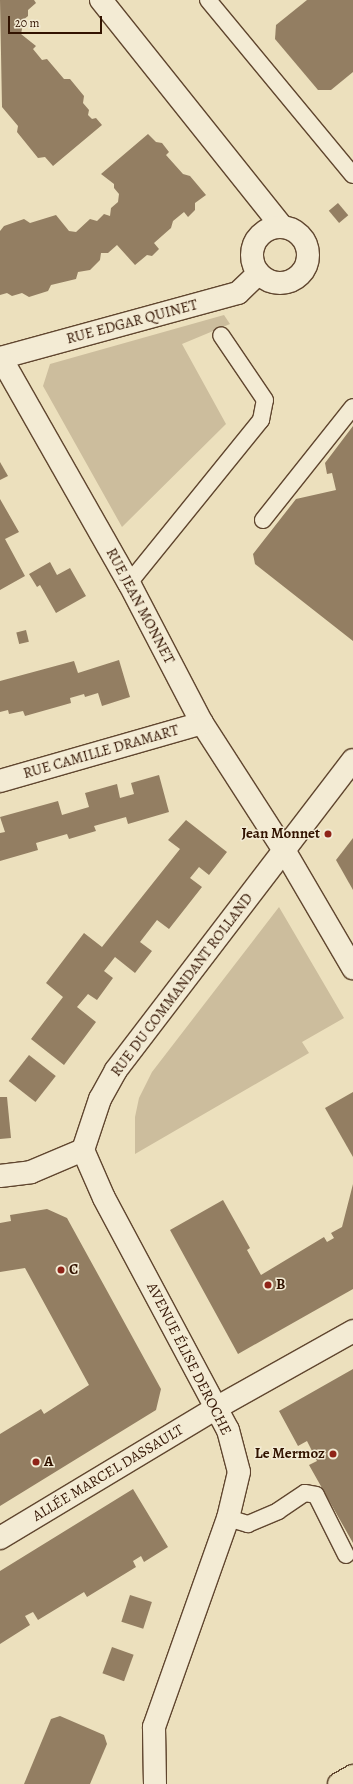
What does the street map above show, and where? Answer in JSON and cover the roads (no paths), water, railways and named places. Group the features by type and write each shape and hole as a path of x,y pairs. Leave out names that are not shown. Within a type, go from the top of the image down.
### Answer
{"main road":[{"path":"339,1784 353,1776"}],"street":[{"path":"101,0 282,227"},
{"path":"282,227 292,229 301,236 307,246 308,257 305,268 289,282 278,284 267,281 258,274 253,264 251,253 254,243 261,234 271,228 282,227"},
{"name":"RUE EDGAR QUINET","path":"1,358 238,293 258,274"},
{"name":"RUE JEAN MONNET","path":"1,358 129,583 202,723 284,850 353,968"},
{"name":"RUE CAMILLE DRAMART","path":"0,781 202,723"},
{"name":"RUE DU COMMANDANT ROLLAND","path":"83,1150 100,1099 116,1070 353,760"},
{"path":"0,1176 31,1172 83,1150"},
{"name":"AVENUE ÉLISE DEROCHE","path":"83,1150 104,1198 228,1430 239,1472 228,1518 154,1727 155,1784"},
{"name":"ALLÉE MARCEL DASSAULT","path":"0,1538 216,1408 353,1331"}],"lane":[{"path":"208,0 353,175"},
{"path":"129,583 261,420 265,400 221,335"},
{"path":"263,520 353,407"},
{"path":"228,1518 248,1524 278,1512 305,1493 316,1495 346,1555"}],"place":[{"name":"Jean Monnet","path":"328,834"},
{"name":"C","path":"61,1270"},
{"name":"B","path":"268,1285"},
{"name":"Le Mermoz","path":"333,1454"},
{"name":"A","path":"36,1462"}]}
